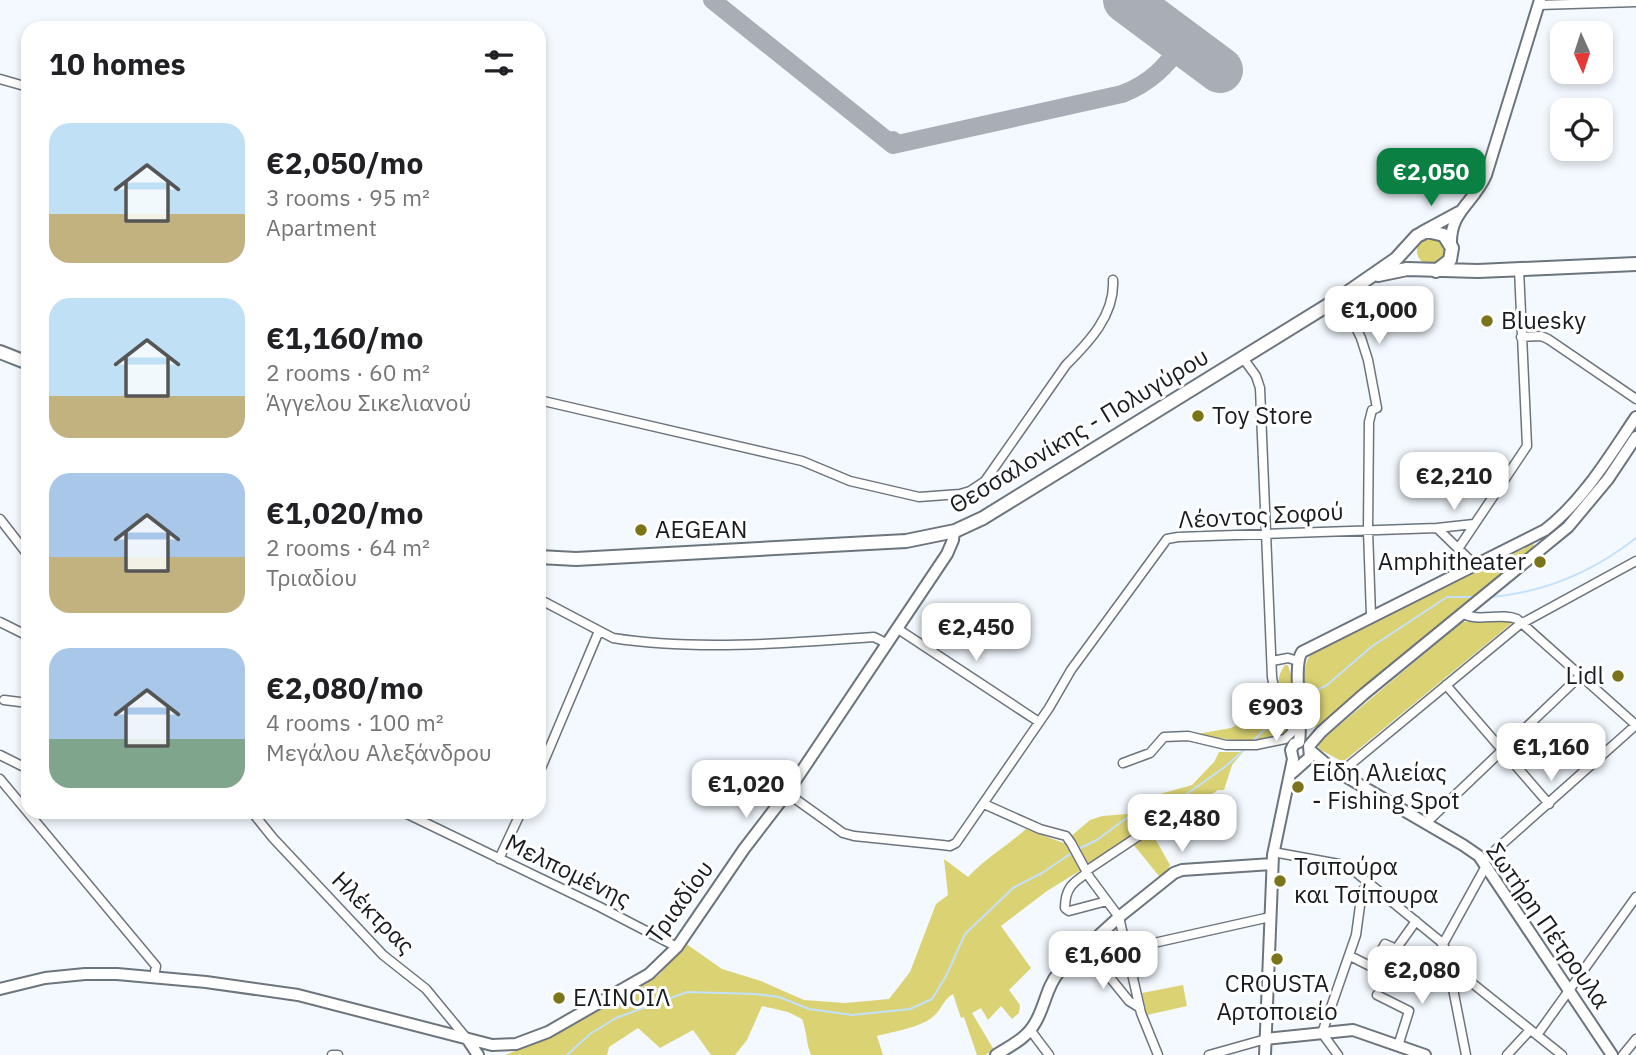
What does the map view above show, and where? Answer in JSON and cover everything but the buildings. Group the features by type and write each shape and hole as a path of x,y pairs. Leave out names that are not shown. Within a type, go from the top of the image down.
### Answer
{"main road":[{"path":"1459,212 1417,237 1411,257 1417,266 1431,271 1446,265 1451,246 1452,223 1478,191 1486,175 1539,2"},
{"path":"1417,237 1439,232 1451,246 1458,261 1478,271"},
{"name":"Θεσσαλονίκης - Πολυγύρου","path":"546,557 576,559 894,542 954,531 983,518 1342,297 1396,259 1417,237"},
{"name":"Θεσσαλονίκης - Πολυγύρου","path":"1363,280 1389,271 1407,269 1519,272 1636,264"},
{"path":"0,352 21,360"},
{"path":"1300,751 1330,723 1557,536 1636,417"},
{"path":"1265,1055 1273,852 1289,778 1300,751 1300,654 1371,616 1476,566 1570,515 1608,479 1636,437"},
{"name":"Τριαδίου","path":"0,989 45,978 74,975 154,977 298,995 468,1040 492,1050 503,1050 542,1035 641,979 677,947 898,629 947,554 954,531"},
{"name":"Σωτήρη Πέτρουλα","path":"1300,751 1472,850 1485,864 1612,1055"},
{"path":"996,1055 1031,1031 1054,977 1119,917 1169,876 1182,870 1272,864"},
{"path":"1266,1039 1353,1030 1425,1055"},
{"path":"468,1040 478,1055"},
{"path":"485,1055 492,1050"}],"street":[{"path":"1539,2 1636,2"},
{"path":"0,79 21,85"},
{"path":"1458,549 1526,452 1519,272 1636,269"},
{"path":"546,402 802,461 850,481 919,497 960,494 985,481 1066,365 1083,349 1096,331 1109,310 1114,295 1113,280"},
{"path":"1342,297 1368,360 1377,408 1372,410 1370,422 1368,530 1371,616"},
{"path":"1521,337 1541,336 1548,339 1636,399"},
{"path":"1123,763 1150,753 1164,737 1188,736 1226,745 1260,744 1300,751 1274,688 1260,388 1256,376 1243,358"},
{"path":"0,519 21,546"},
{"name":"Λέοντος Σοφού","path":"786,793 844,833 950,846 956,843 984,804 1071,670 1167,539 1437,528 1474,524"},
{"path":"1437,528 1476,566"},
{"path":"1336,771 1523,622 1636,561"},
{"path":"546,603 613,638 650,643 767,643 874,637 888,644"},
{"path":"1443,944 1485,864 1636,725 1523,622 1510,616 1473,618 1466,610"},
{"path":"0,622 21,632"},
{"path":"898,629 1039,722"},
{"path":"546,756 599,631"},
{"path":"1272,661 1287,658 1298,661"},
{"path":"1426,823 1581,675"},
{"path":"1446,685 1549,804"},
{"path":"0,709 2,698 21,702"},
{"path":"0,755 21,766"},
{"path":"0,779 21,804"},
{"path":"984,804 1040,829 1066,836 1071,843 1085,869 1119,917 1140,1008 1158,1055"},
{"path":"1107,901 1069,912 1065,908 1069,886 1085,869 1152,827 1197,809"},
{"path":"33,819 156,966 154,977"},
{"name":"Ηλέκτρας","path":"258,819 383,956 426,989 468,1040"},
{"name":"Μελπομένης","path":"417,819 677,947"},
{"path":"499,859 518,819"},
{"path":"1273,852 1339,864 1353,870 1443,944 1466,1055"},
{"path":"1338,1055 1322,1033 1356,935 1362,891 1370,883"},
{"path":"1507,1055 1533,1032 1568,990 1636,897"},
{"path":"1127,949 1270,917"},
{"path":"1350,956 1372,967 1385,944 1396,949 1416,921"},
{"path":"1086,948 1129,1001 1140,1008"},
{"path":"1450,973 1462,975 1562,1055"},
{"path":"1377,995 1409,1011 1398,1046"},
{"path":"1031,1031 1049,1055"},
{"path":"1209,1055 1266,1039"},
{"path":"1623,1055 1636,1039"},
{"path":"332,1055 338,1055"}],"shaded area":[{"path":"1431,237 1441,241 1445,251 1441,261 1431,265 1421,261 1417,251 1421,241"},
{"path":"1533,544 1535,546 1316,727 1307,722 1303,696 1304,675 1305,666 1312,653"},
{"path":"1506,620 1512,623 1343,762 1319,749 1318,744 1336,728 1462,622"},
{"path":"1285,665 1288,665 1293,682 1293,714 1285,702 1279,684"},
{"path":"1272,696 1289,729 1285,735 1241,740 1197,734 1231,728 1241,723"},
{"path":"1219,752 1243,752 1232,765 1224,790 1218,790 1190,809 1169,815 1148,826 1170,865 1167,871 1159,876 1128,838 1087,866 1070,837 1090,820 1127,814 1151,803 1160,794 1192,785 1214,762"},
{"path":"1026,829 1069,845 1081,870 1047,891 1001,926 1031,968 1009,990 1020,1005 1019,1013 1012,1019 1001,1006 988,1020 981,1008 972,1013 994,1050 985,1055 977,1055 953,994 935,1015 923,1023 877,1036 883,1055 811,1055 802,1019 788,1012 762,1006 747,1040 735,1055 711,1055 693,1030 660,1048 638,1028 609,1047 607,1055 505,1055 539,1042 659,975 685,943 722,969 761,981 804,1000 845,1003 889,999 910,972 936,904 948,895 944,859 968,877"},
{"path":"1183,985 1187,1006 1147,1015 1142,993"}],"waterway":[{"path":"1492,597 1531,590 1568,578 1586,570 1636,538"},
{"path":"1303,697 1327,685 1371,647 1447,597 1476,597"},
{"path":"1285,707 1295,701"},
{"path":"1251,743 1282,712"},
{"path":"1078,849 1097,840 1132,814 1177,801 1245,749"},
{"path":"567,1055 590,1034 616,1018 687,992 779,997 809,1009 852,1015 910,1009 932,999 965,934 1013,888 1073,852"}],"taxiway":[{"path":"712,0 893,145"},
{"path":"893,140 893,145 1122,94 1157,73 1184,42"}],"runway":[{"path":"1126,0 1220,70"}],"place":[{"name":"Bluesky","path":"1487,321"},
{"name":"Toy Store","path":"1198,416"},
{"name":"AEGEAN","path":"641,530"},
{"name":"Amphitheater","path":"1540,562"},
{"name":"Lidl","path":"1618,676"},
{"name":"Είδη Αλιείας - Fishing Spot","path":"1298,787"},
{"name":"Τσιπούρα και Τσίπουρα","path":"1280,881"},
{"name":"CROUSTA Αρτοποιείο","path":"1277,959"},
{"name":"ΕΛΙΝΟΙΛ","path":"559,998"}]}
